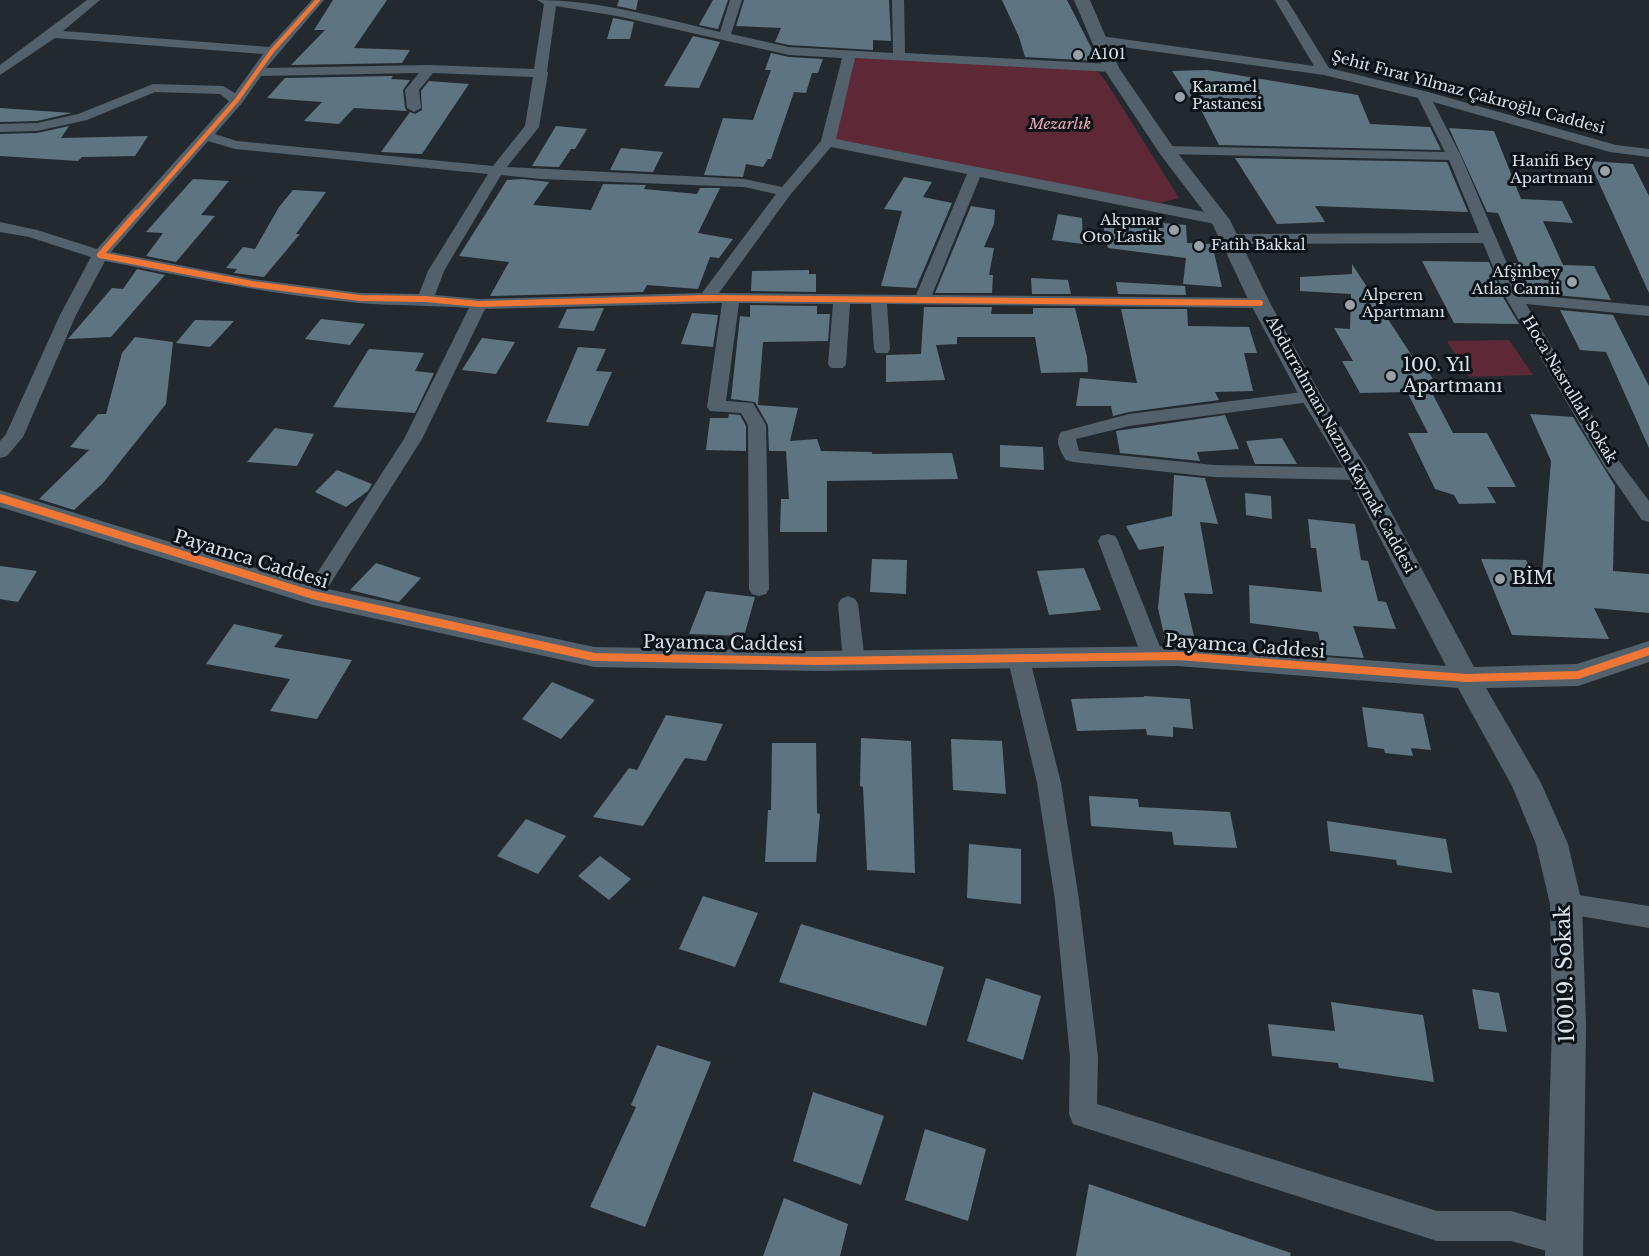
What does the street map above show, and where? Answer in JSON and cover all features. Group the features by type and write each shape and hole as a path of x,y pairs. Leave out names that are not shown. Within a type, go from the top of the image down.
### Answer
{"street":[{"path":"0,71 52,34 94,0"},
{"path":"0,452 14,437 68,315 100,255 237,100 273,51 318,0"},
{"path":"724,36 729,27 736,0"},
{"path":"898,0 899,55"},
{"name":"Abdurrahman Nazım Kaynak Caddesi","path":"1082,0 1111,68 1166,150 1225,229 1260,303 1311,396 1359,474 1466,678"},
{"path":"1281,0 1324,72"},
{"path":"425,299 436,272 498,169 532,128 542,73 548,1 607,5 789,51 849,55 899,55 1111,68"},
{"path":"52,34 273,51"},
{"name":"Şehit Fırat Yılmaz Çakıroğlu Caddesi","path":"1101,40 1324,72 1423,95 1614,149 1649,153"},
{"path":"707,298 785,192 828,142 849,55"},
{"path":"258,72 429,69 542,73"},
{"path":"414,108 412,90 429,69"},
{"path":"0,128 37,127 82,117 153,88 182,87 223,90 237,100"},
{"name":"Hoca Nasrullah Sokak","path":"1423,95 1454,156 1514,298 1612,464 1649,515"},
{"path":"205,135 235,145 541,174 744,183 785,192"},
{"path":"828,142 975,171 1225,229 1490,238"},
{"path":"1166,150 1454,156"},
{"path":"922,300 975,171"},
{"path":"0,227 32,233 100,255 252,284 360,298 425,299 479,304 707,298 1260,303"},
{"path":"1514,298 1649,311"},
{"path":"731,299 716,407 747,408 757,425 759,589"},
{"path":"837,364 842,299"},
{"path":"879,299 882,349"},
{"path":"313,596 413,439 479,304"},
{"path":"1311,396 1129,420 1067,436 1068,448 1074,456 1214,471 1359,474"},
{"name":"Payamca Caddesi","path":"0,498 313,596 594,657 854,661 1178,656 1466,678 1578,675 1649,651"},
{"path":"1108,541 1153,657"},
{"path":"848,604 854,661"},
{"path":"1019,660 1049,783 1067,900 1084,1057 1083,1114 1437,1226 1511,1226 1565,1248"},
{"name":"10019. Sokak","path":"1466,678 1526,783 1552,844 1566,904 1569,1026 1565,1248"},
{"path":"1566,904 1649,918"}],"green space":[{"name":"Mezarlık","path":"849,55 1095,69 1105,80 1179,198 1160,203 828,142"},
{"path":"1509,340 1533,375 1469,377 1447,341"}],"building":[{"path":"333,0 387,0 354,48 410,50 402,63 291,65 325,30 314,30"},
{"path":"619,0 638,0 636,10 617,6"},
{"path":"713,0 728,0 718,29 699,25"},
{"path":"744,0 889,0 891,41 873,40 873,50 789,45 775,42 781,28 736,26"},
{"path":"1002,0 1067,0 1098,61 1025,57 1019,37"},
{"path":"613,18 634,22 630,39 607,39"},
{"path":"693,36 720,42 699,88 664,86"},
{"path":"771,53 789,57 823,59 818,73 812,73 806,93 794,92 771,159 768,159 763,167 746,164 743,177 704,175 723,118 753,120 771,70 765,70"},
{"path":"1207,70 1358,95 1370,124 1430,127 1441,150 1219,145 1197,102 1193,103 1172,71"},
{"path":"393,76 391,79 410,80 403,90 407,111 354,108 339,124 304,121 322,102 267,98 285,78"},
{"path":"429,81 469,84 422,154 381,152 410,112 415,114 422,110 421,91"},
{"path":"0,108 72,113 37,121 0,122"},
{"path":"69,126 61,138 148,136 135,156 82,157 78,161 0,156 0,134 37,133"},
{"path":"556,126 587,129 575,149 571,149 559,167 532,166"},
{"path":"1449,128 1494,131 1521,199 1562,201 1573,223 1543,221 1563,265 1594,266 1611,300 1522,292 1509,263 1519,263 1498,213 1487,212"},
{"path":"621,148 663,152 653,172 610,170"},
{"path":"1235,158 1447,162 1468,212 1315,206 1325,222 1277,224"},
{"path":"1589,161 1633,164 1649,196 1649,293"},
{"path":"904,177 932,182 923,197 952,203 916,288 881,286 902,211 884,209"},
{"path":"193,179 229,181 201,215 215,216 176,262 146,256 163,233 146,232"},
{"path":"507,180 549,182 533,205 591,210 603,184 646,185 644,189 697,194 700,188 720,188 698,233 733,239 719,258 710,257 698,289 647,285 643,292 490,296 509,262 459,256"},
{"path":"293,190 326,192 296,234 300,234 264,277 234,273 237,269 226,268 243,247 255,249 279,207"},
{"path":"971,206 995,210 994,224 984,247 994,248 989,275 993,275 992,293 935,293"},
{"path":"1058,214 1082,218 1083,244 1052,240"},
{"path":"1163,223 1186,225 1187,243 1212,244 1222,287 1183,284 1186,258 1108,248 1103,224 1164,228"},
{"path":"1422,261 1489,262 1504,299 1519,324 1454,323"},
{"path":"1352,264 1414,359 1421,359 1440,391 1431,391 1453,433 1487,433 1516,487 1487,487 1496,503 1459,504 1454,495 1435,489 1408,433 1428,433 1407,392 1360,393 1342,361 1353,361 1334,328 1350,329 1351,294 1300,291 1300,277 1352,274"},
{"path":"137,269 165,275 111,337 68,339 112,288 123,289"},
{"path":"809,270 809,274 816,274 816,292 751,291 752,271"},
{"path":"1031,278 1068,280 1071,294 1032,294"},
{"path":"1116,282 1185,286 1186,295 1118,294"},
{"path":"750,305 817,306 817,314 830,314 828,341 763,342 758,405 798,408 790,441 817,439 821,451 872,452 872,454 952,453 958,479 827,481 827,532 780,532 781,499 789,499 786,451 769,451 768,425 755,402 731,399 740,316 750,317"},
{"path":"924,307 992,307 991,314 1033,314 1033,308 1075,308 1087,357 1088,372 1041,373 1035,337 957,337 957,344 936,345 945,380 886,382 886,355 921,354"},
{"path":"604,308 594,331 558,328 567,309"},
{"path":"1121,309 1187,309 1188,326 1249,327 1257,353 1244,353 1253,391 1215,392 1219,400 1113,416 1111,406 1076,406 1080,378 1137,383"},
{"path":"1560,310 1613,315 1649,386 1649,448 1606,352 1580,350"},
{"path":"692,313 718,315 713,347 681,344"},
{"path":"321,319 365,324 350,345 305,339"},
{"path":"195,320 234,321 210,347 176,343"},
{"path":"135,337 173,342 166,404 103,483 74,510 39,499 89,450 70,447 98,414 106,414 122,353"},
{"path":"482,338 515,342 496,374 462,370"},
{"path":"578,347 606,349 596,371 612,372 588,426 546,422"},
{"path":"369,349 424,353 415,371 434,373 415,413 333,407"},
{"path":"729,414 740,415 746,426 746,451 706,450 710,418 728,418"},
{"path":"1530,414 1573,417 1615,486 1613,571 1649,574 1649,613 1594,608 1609,639 1512,635 1481,559 1526,560 1541,588 1551,461"},
{"path":"1225,415 1239,449 1197,452 1200,461 1120,453 1116,431"},
{"path":"275,428 314,434 297,466 247,462"},
{"path":"1282,438 1297,464 1255,464 1246,441"},
{"path":"1000,445 1043,447 1044,470 1000,467"},
{"path":"337,470 372,484 368,491 346,507 315,492"},
{"path":"1174,475 1205,478 1218,524 1200,522 1213,594 1184,593 1196,645 1166,644 1158,608 1164,546 1139,550 1126,526 1172,516"},
{"path":"1245,493 1271,496 1272,519 1246,515"},
{"path":"1308,519 1355,524 1361,560 1368,561 1378,601 1386,602 1396,629 1353,626 1364,658 1323,655 1318,632 1250,623 1249,585 1322,592 1316,548 1311,548"},
{"path":"872,559 907,560 906,594 870,592"},
{"path":"376,563 421,578 399,602 350,590"},
{"path":"0,566 37,571 18,602 0,599"},
{"path":"1084,568 1101,610 1049,615 1037,571"},
{"path":"706,591 755,597 744,636 689,634"},
{"path":"234,624 283,635 274,647 352,660 317,719 270,711 290,679 206,664"},
{"path":"552,682 595,700 561,739 522,719"},
{"path":"1144,696 1190,699 1193,729 1173,727 1173,737 1147,735 1146,729 1077,731 1071,699"},
{"path":"1362,707 1423,714 1431,750 1411,748 1413,756 1385,753 1384,749 1368,747"},
{"path":"666,715 723,724 706,761 685,758 643,826 593,817 629,768 637,770"},
{"path":"861,738 911,741 915,873 867,870 863,787 860,786"},
{"path":"951,739 1002,741 1006,794 953,790"},
{"path":"772,743 816,743 817,813 820,814 816,862 765,862 768,810 771,810"},
{"path":"1089,796 1138,799 1139,807 1230,812 1237,848 1174,845 1172,832 1091,826"},
{"path":"526,819 566,836 538,874 497,856"},
{"path":"1327,821 1446,839 1452,873 1397,865 1396,860 1330,851"},
{"path":"969,844 1021,849 1021,904 967,898"},
{"path":"600,856 631,879 609,900 578,876"},
{"path":"703,896 758,913 735,967 679,949"},
{"path":"801,924 944,967 926,1026 779,982"},
{"path":"986,978 1041,996 1023,1060 967,1041"},
{"path":"1472,989 1499,993 1507,1032 1479,1029"},
{"path":"1331,1002 1423,1015 1434,1082 1339,1068 1338,1063 1272,1056 1268,1024 1335,1031"},
{"path":"657,1045 711,1062 645,1227 590,1207 636,1107 631,1105"},
{"path":"813,1092 884,1116 861,1185 793,1161"},
{"path":"925,1129 986,1149 968,1221 905,1200"},
{"path":"1089,1184 1291,1253 1290,1256 1076,1256"},
{"path":"784,1198 848,1224 840,1256 763,1256"}],"cycle path":[{"path":"318,0 272,51 237,100 100,255 252,284 360,298 425,299 479,304 707,298 1260,303"},
{"path":"0,498 313,595 594,657 817,661 1178,656 1466,678 1578,675 1649,651"}],"place":[{"name":"A101","path":"1078,55"},
{"name":"Karamel Pastanesi","path":"1180,97"},
{"name":"Hanifi Bey Apartmanı","path":"1605,171"},
{"name":"Akpınar Oto Lastik","path":"1174,230"},
{"name":"Fatih Bakkal","path":"1199,246"},
{"name":"Afşinbey Atlas Camii","path":"1572,282"},
{"name":"Alperen Apartmanı","path":"1350,305"},
{"name":"100. Yıl Apartmanı","path":"1391,376"},
{"name":"BİM","path":"1500,579"}]}
